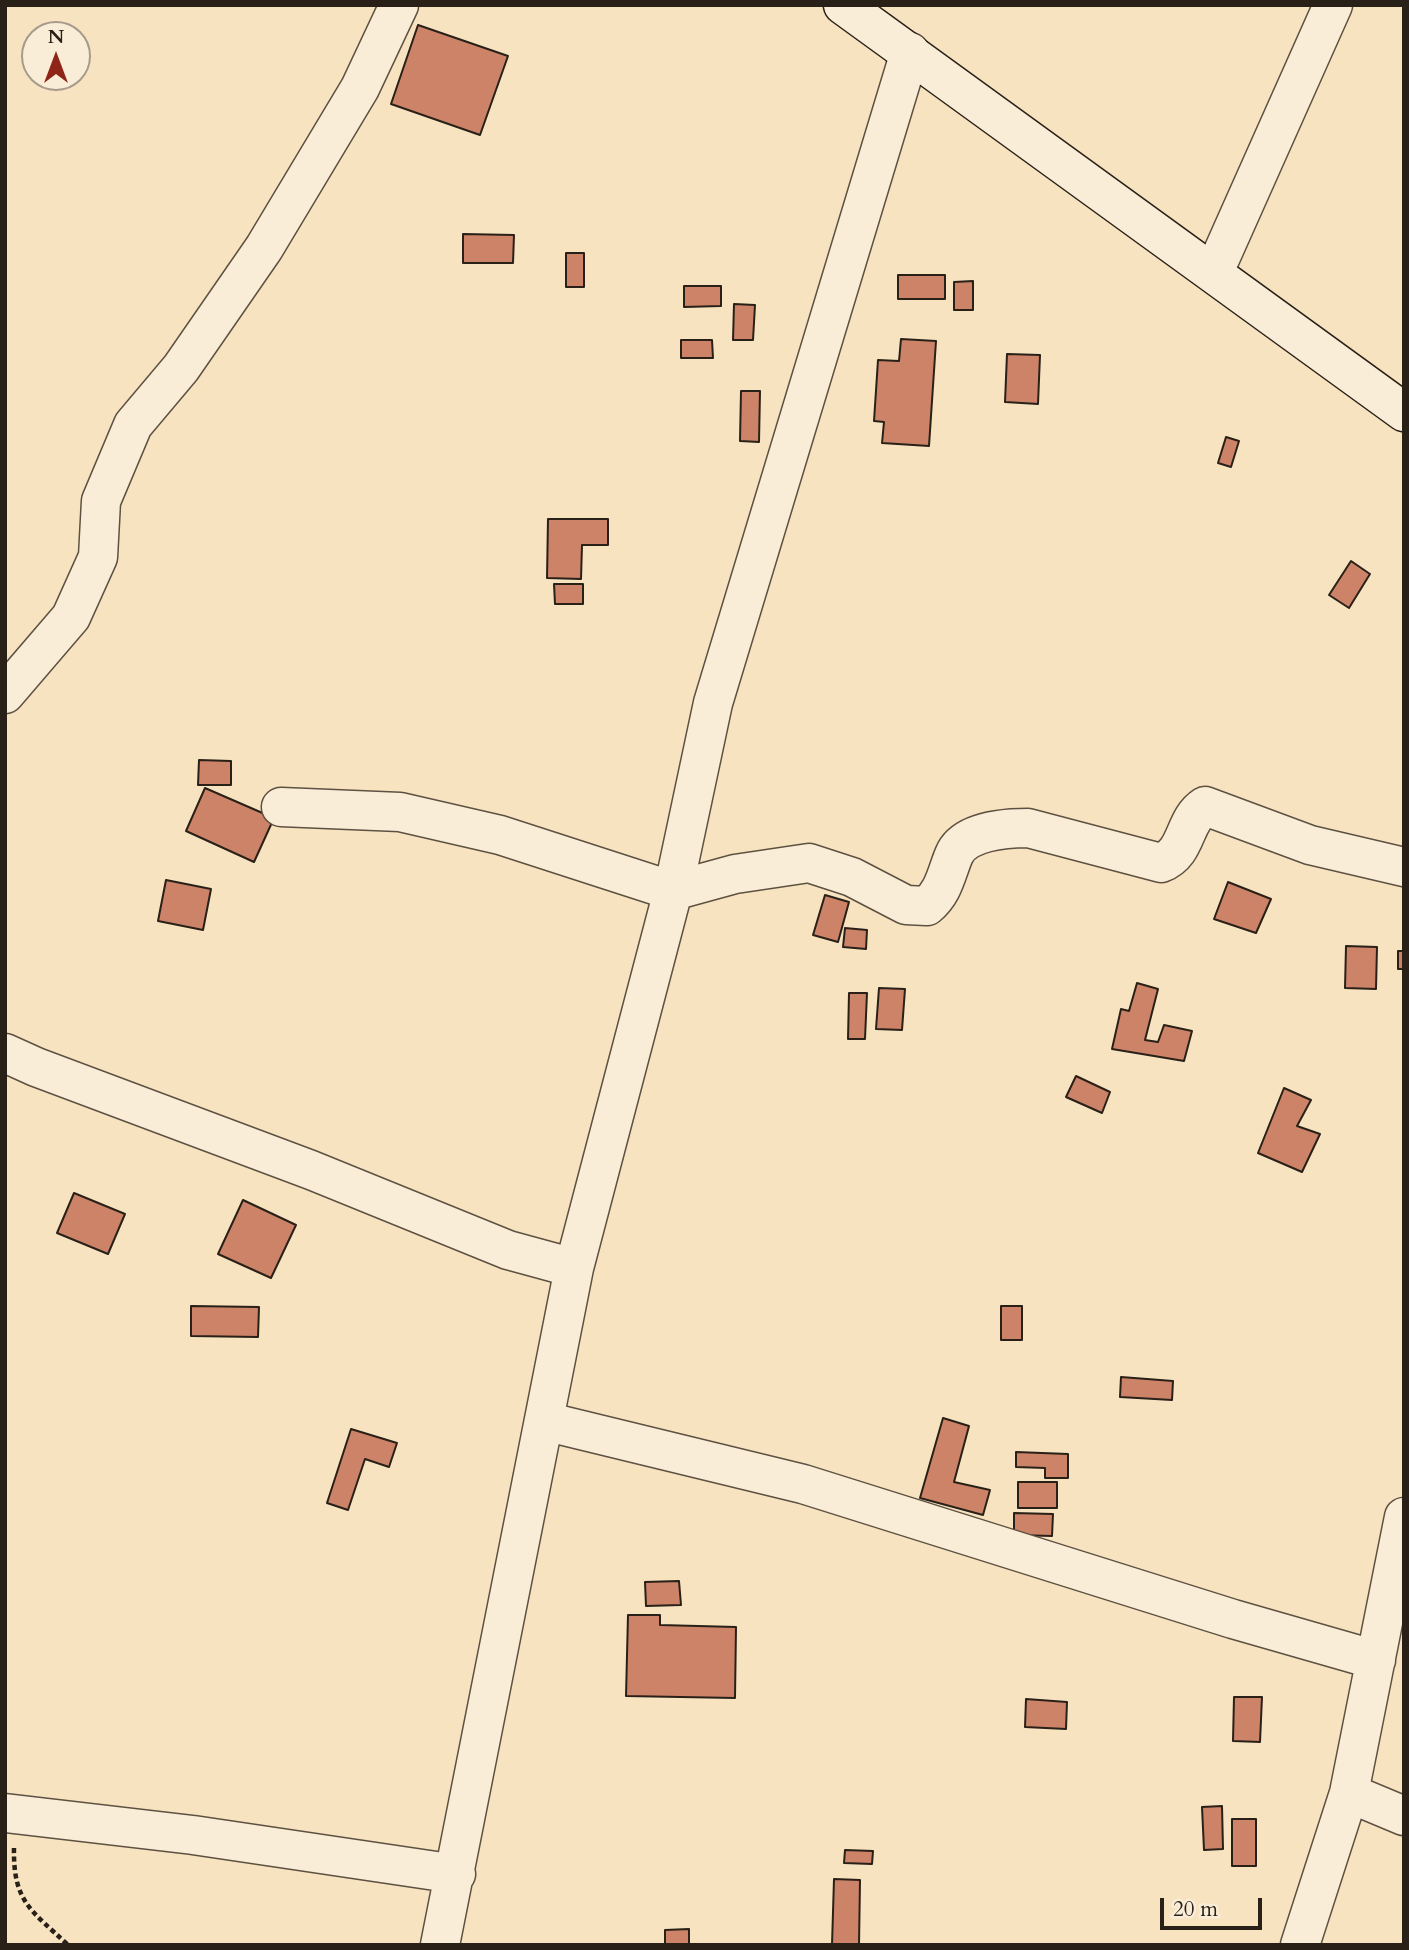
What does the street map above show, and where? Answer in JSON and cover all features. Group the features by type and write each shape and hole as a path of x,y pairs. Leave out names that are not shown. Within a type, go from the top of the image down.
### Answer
{"street":[{"path":"5,694 71,617 98,557 101,501 133,425 181,368 264,248 360,88 399,5"},
{"path":"842,5 1404,412"},
{"path":"1214,272 1333,5"},
{"path":"440,1945 574,1268 673,891 713,702 910,52"},
{"path":"281,807 400,812 500,835 673,891 735,874 809,863 852,877 906,905 927,906 938,897 955,853 967,840 1007,828 1028,828 1161,863 1179,852 1195,817 1205,806 1310,845 1404,867"},
{"path":"5,1053 311,1170 508,1250 574,1268"},
{"path":"544,1421 803,1484 1233,1619 1376,1660"},
{"path":"1300,1945 1349,1793 1404,1517"},
{"path":"1349,1793 1404,1816"},
{"path":"10,1814 193,1835 456,1874"}],"path":[{"path":"10,1814 13,1876 24,1903 68,1945"}],"building":[{"path":"418,25 508,56 480,135 391,104"},
{"path":"463,234 514,235 513,263 463,263"},
{"path":"566,253 584,253 584,287 566,287"},
{"path":"898,275 945,275 945,299 898,299"},
{"path":"973,281 973,310 954,310 954,282"},
{"path":"684,286 721,286 721,306 684,307"},
{"path":"734,304 755,305 753,340 733,340"},
{"path":"901,339 936,341 929,446 882,443 884,422 874,421 878,360 899,361"},
{"path":"681,340 712,340 713,358 681,358"},
{"path":"1007,354 1040,355 1038,404 1005,402"},
{"path":"741,391 760,391 759,442 740,441"},
{"path":"1226,437 1239,441 1231,467 1218,463"},
{"path":"548,519 608,519 608,545 582,545 581,579 547,578"},
{"path":"1351,561 1370,574 1349,608 1329,595"},
{"path":"554,584 583,584 583,604 555,604"},
{"path":"199,760 231,761 231,785 198,785"},
{"path":"205,788 274,818 254,862 186,831"},
{"path":"166,880 211,889 203,930 158,921"},
{"path":"1228,882 1271,899 1256,933 1214,919"},
{"path":"825,895 849,902 838,942 813,935"},
{"path":"845,928 867,930 866,949 843,947"},
{"path":"1346,946 1377,947 1376,989 1345,988"},
{"path":"1398,951 1404,951 1404,969 1398,969"},
{"path":"1137,983 1158,989 1145,1040 1158,1042 1164,1025 1192,1031 1184,1061 1112,1049 1121,1009 1129,1011"},
{"path":"879,988 905,989 902,1030 876,1029"},
{"path":"849,993 867,993 865,1039 848,1039"},
{"path":"1076,1076 1110,1092 1102,1113 1066,1097"},
{"path":"1284,1088 1311,1100 1297,1126 1320,1134 1302,1172 1258,1153"},
{"path":"74,1193 125,1214 108,1254 57,1233"},
{"path":"243,1200 296,1225 271,1278 218,1254"},
{"path":"191,1306 259,1307 258,1337 191,1336"},
{"path":"1001,1306 1022,1306 1022,1340 1001,1340"},
{"path":"1121,1377 1173,1381 1172,1400 1120,1397"},
{"path":"943,1418 969,1426 954,1482 990,1490 983,1515 920,1498"},
{"path":"351,1429 397,1443 389,1467 365,1459 348,1510 327,1503"},
{"path":"1016,1452 1068,1454 1068,1478 1045,1478 1045,1468 1016,1467"},
{"path":"1018,1482 1057,1482 1057,1508 1018,1508"},
{"path":"1014,1513 1053,1514 1052,1536 1014,1535"},
{"path":"679,1581 681,1605 646,1606 645,1582"},
{"path":"628,1615 660,1615 660,1625 736,1627 735,1698 626,1696"},
{"path":"1234,1697 1262,1697 1260,1742 1233,1741"},
{"path":"1026,1699 1067,1702 1066,1729 1025,1727"},
{"path":"1222,1806 1223,1849 1204,1850 1202,1807"},
{"path":"1232,1819 1256,1819 1256,1866 1232,1866"},
{"path":"845,1850 873,1851 872,1864 844,1863"},
{"path":"834,1879 860,1880 859,1945 832,1945"},
{"path":"689,1929 689,1945 665,1945 665,1930"}]}
